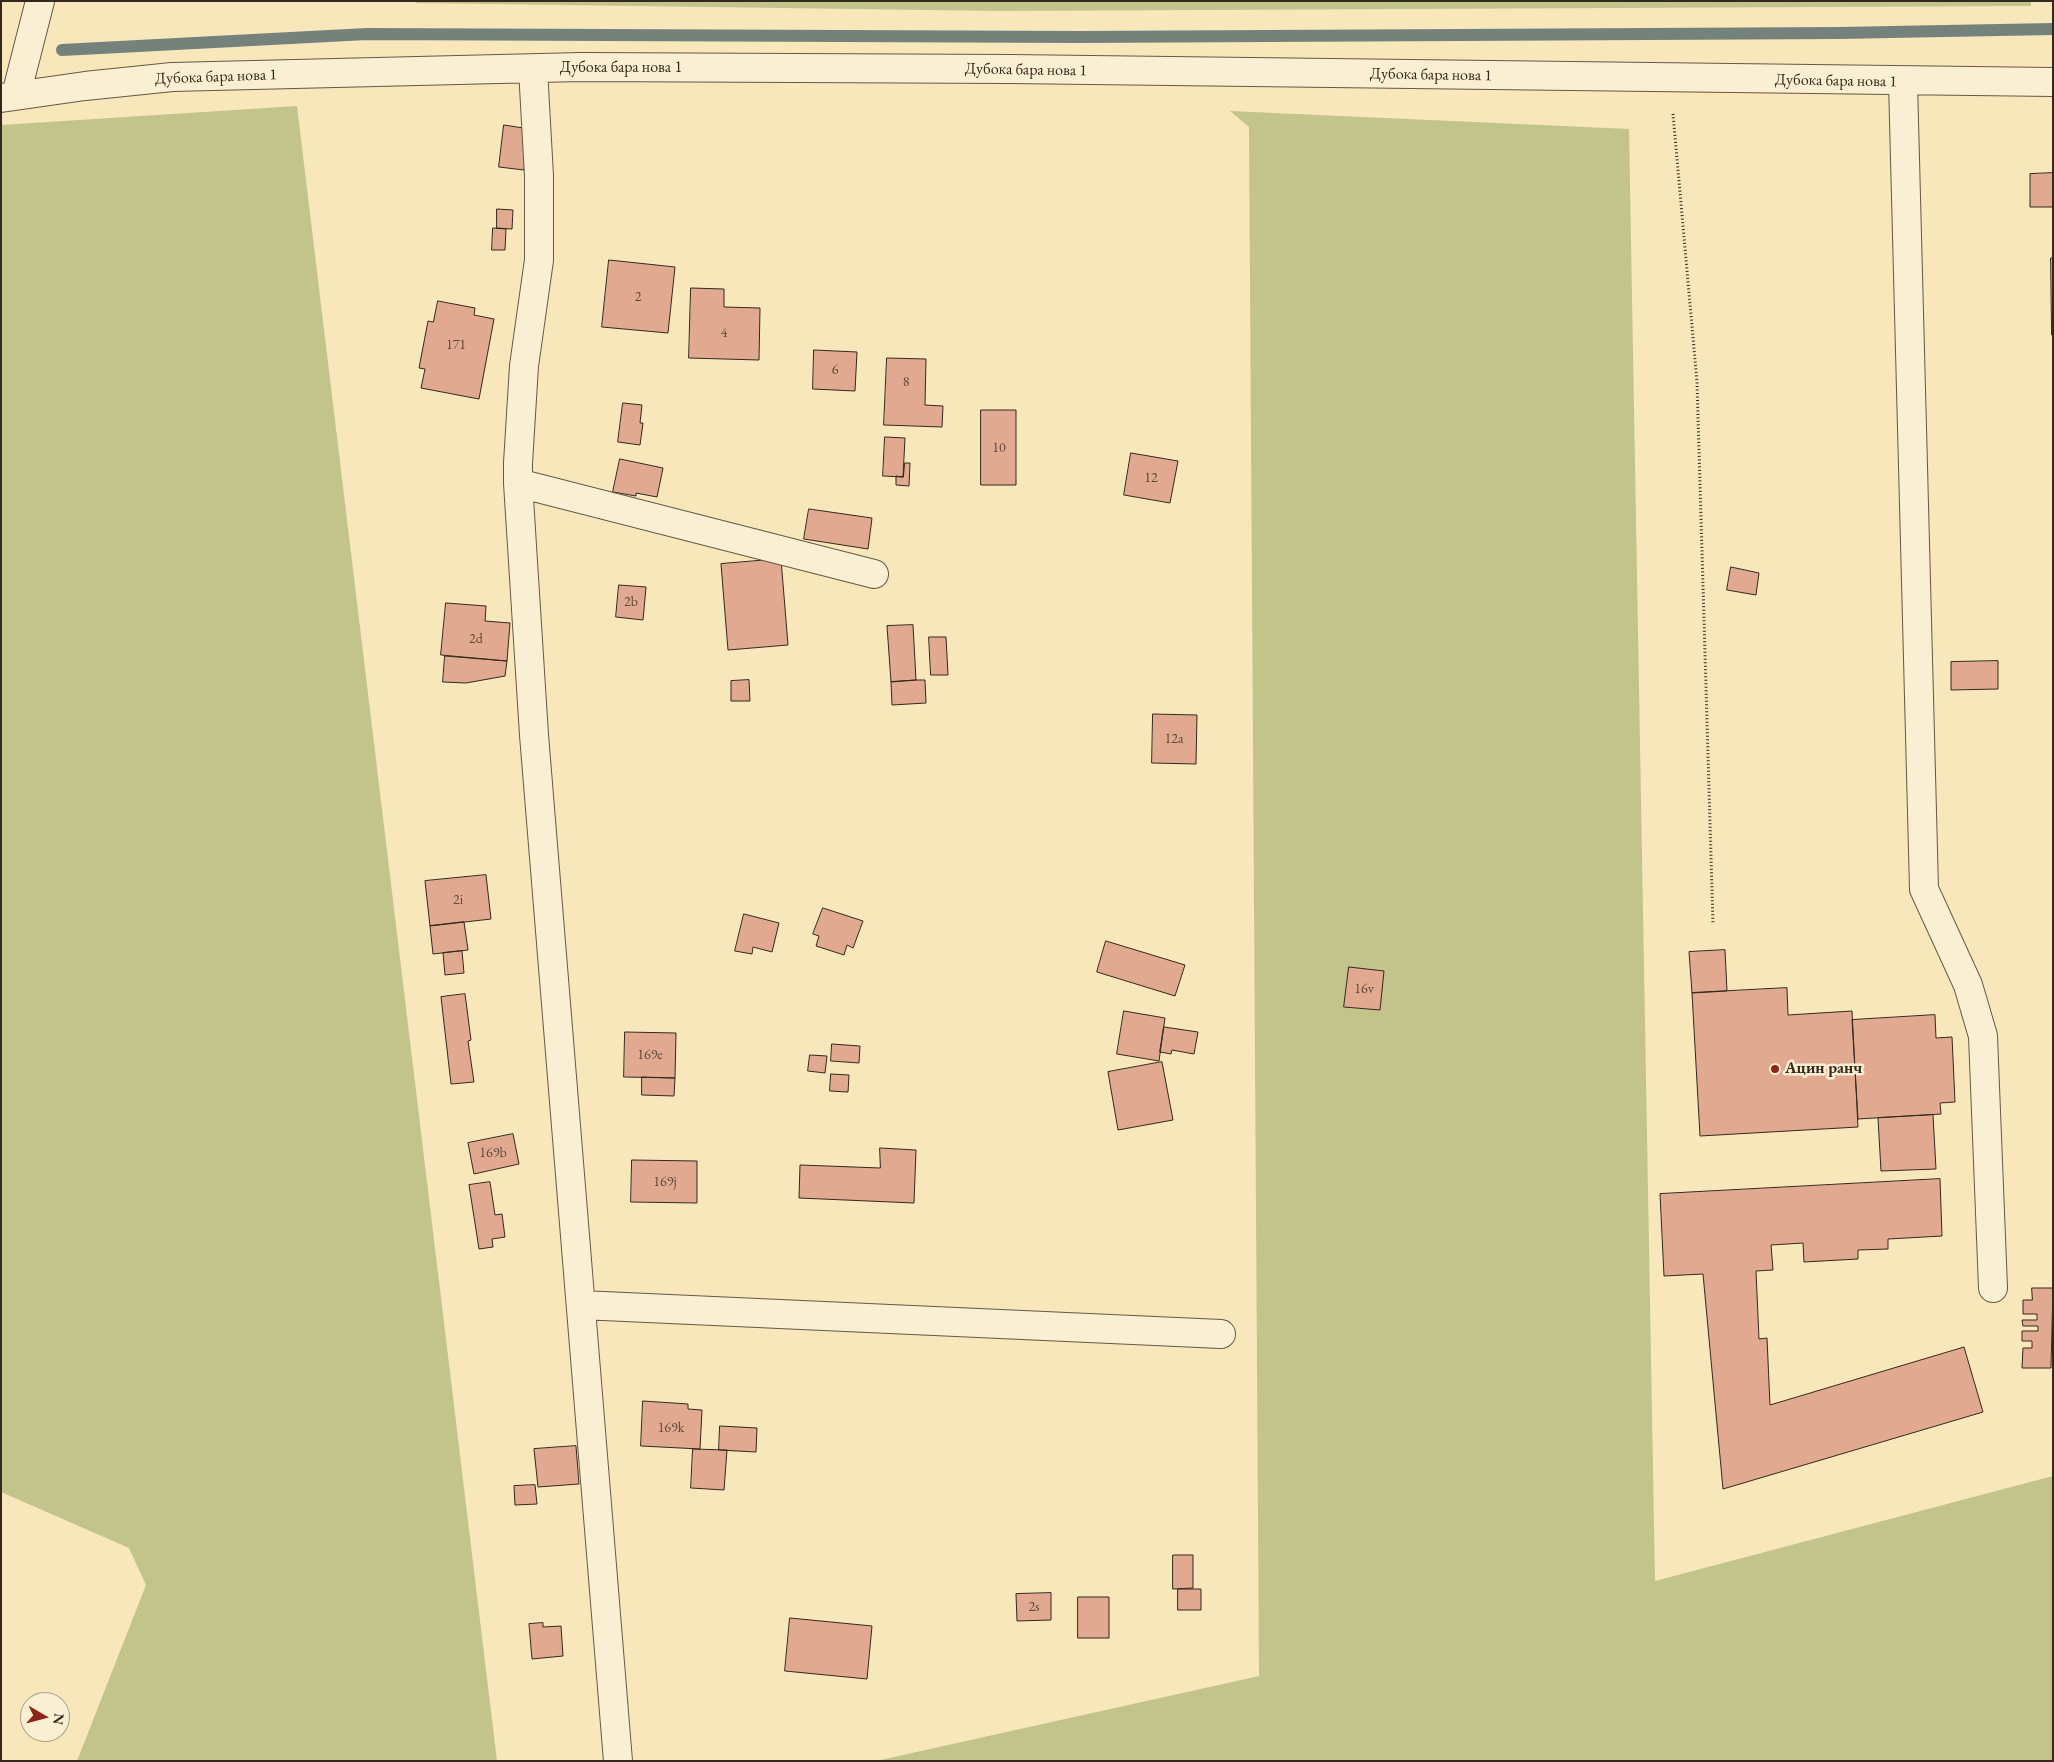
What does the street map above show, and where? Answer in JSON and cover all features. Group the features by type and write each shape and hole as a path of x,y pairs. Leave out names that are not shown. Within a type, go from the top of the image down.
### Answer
{"street":[{"path":"9,97 40,1"},
{"path":"533,69 539,176 539,260 524,366 518,484 534,735 618,1761"},
{"name":"Дубока бара нова 1","path":"9,97 85,86 172,77 533,69 1000,69 1903,82 2053,82"},
{"path":"1903,82 1924,889 1968,985 1983,1036 1993,1288"},
{"path":"518,484 874,574"},
{"path":"581,1305 1221,1334"}],"path":[{"path":"1670,78 1697,382 1713,924"}],"green space":[{"path":"416,1 2031,1 2031,6 999,11 416,3"},
{"path":"297,106 497,1761 77,1761 146,1585 129,1548 1,1492 1,125"},
{"path":"1230,111 1629,129 1655,1581 2053,1476 2053,1761 876,1761 1259,1676 1249,127"}],"building":[{"path":"504,125 530,129 524,170 499,167"},
{"path":"2053,173 2053,207 2030,207 2030,174"},
{"path":"497,209 513,210 512,229 497,228"},
{"path":"493,228 506,229 505,250 492,250"},
{"path":"2051,258 2053,258 2053,335 2052,335"},
{"path":"609,260 675,267 668,333 602,327"},
{"path":"691,288 724,289 724,307 760,308 759,360 689,358"},
{"path":"438,301 475,308 474,315 494,319 479,399 421,388 425,369 419,368 428,321 433,322"},
{"path":"814,350 857,352 855,391 813,389"},
{"path":"887,358 926,359 925,405 943,406 942,427 884,425"},
{"path":"623,403 642,405 640,423 643,423 640,445 618,442"},
{"path":"981,410 1016,410 1016,485 981,485"},
{"path":"885,437 905,438 903,477 883,476"},
{"path":"1131,453 1178,461 1170,503 1124,495"},
{"path":"620,459 663,468 657,497 636,493 636,496 613,492"},
{"path":"905,463 910,463 909,486 896,485 896,476 903,477"},
{"path":"809,509 872,518 868,549 804,539"},
{"path":"781,559 788,645 728,650 721,564"},
{"path":"1731,567 1759,573 1756,595 1727,590"},
{"path":"619,585 646,587 643,620 616,617"},
{"path":"446,603 486,606 485,621 510,623 507,661 441,655"},
{"path":"913,625 916,680 891,682 887,626"},
{"path":"929,637 946,637 948,675 931,675"},
{"path":"445,656 507,661 505,676 466,683 443,682"},
{"path":"1998,661 1998,689 1951,690 1951,662"},
{"path":"749,680 750,701 731,701 731,681"},
{"path":"925,680 926,703 892,705 891,682"},
{"path":"1153,714 1197,715 1196,764 1152,763"},
{"path":"486,875 491,919 430,926 425,881"},
{"path":"823,908 863,921 853,948 847,945 844,955 816,946 819,936 813,934"},
{"path":"744,914 779,923 772,952 753,947 752,954 735,951"},
{"path":"464,922 468,950 433,954 430,926"},
{"path":"1106,941 1185,965 1175,996 1097,972"},
{"path":"1725,950 1727,991 1692,993 1689,952"},
{"path":"462,951 464,973 445,975 443,953"},
{"path":"1349,967 1384,971 1380,1010 1344,1007"},
{"name":"Ацин ранч","path":"1787,988 1788,1015 1852,1011 1858,1127 1700,1136 1692,993"},
{"path":"465,994 471,1040 468,1041 474,1082 451,1084 441,997"},
{"path":"1124,1011 1165,1018 1159,1061 1117,1054"},
{"path":"1935,1015 1936,1038 1952,1037 1955,1102 1940,1103 1941,1114 1858,1119 1852,1020"},
{"path":"1164,1027 1198,1032 1194,1054 1172,1050 1171,1054 1160,1052"},
{"path":"625,1032 676,1033 675,1078 624,1077"},
{"path":"832,1044 860,1046 859,1063 831,1061"},
{"path":"810,1055 827,1056 825,1073 808,1071"},
{"path":"1162,1062 1173,1120 1118,1130 1108,1072"},
{"path":"831,1074 849,1075 848,1092 830,1091"},
{"path":"642,1077 675,1078 674,1096 642,1095"},
{"path":"1933,1115 1936,1169 1881,1171 1878,1118"},
{"path":"513,1134 519,1164 474,1174 468,1143"},
{"path":"880,1148 916,1150 914,1203 799,1198 800,1165 880,1168"},
{"path":"632,1160 697,1161 697,1203 631,1202"},
{"path":"1940,1179 1942,1236 1888,1239 1888,1249 1858,1250 1858,1259 1804,1262 1803,1243 1771,1245 1773,1270 1756,1271 1759,1339 1767,1338 1770,1405 1964,1347 1983,1412 1723,1489 1703,1274 1664,1276 1660,1194"},
{"path":"490,1182 495,1215 502,1214 505,1237 492,1239 493,1247 479,1249 469,1185"},
{"path":"2032,1288 2053,1288 2051,1368 2022,1368 2023,1348 2032,1348 2032,1341 2022,1341 2022,1331 2038,1331 2038,1326 2023,1326 2022,1320 2037,1320 2037,1314 2023,1314 2023,1300 2032,1300"},
{"path":"643,1401 688,1404 688,1409 702,1410 700,1449 641,1446"},
{"path":"720,1426 757,1428 756,1452 719,1450"},
{"path":"576,1446 579,1484 538,1487 534,1449"},
{"path":"693,1449 727,1450 724,1490 691,1488"},
{"path":"535,1485 537,1504 515,1505 514,1486"},
{"path":"1173,1555 1193,1555 1193,1588 1173,1589"},
{"path":"1178,1589 1201,1589 1201,1610 1178,1610"},
{"path":"1051,1593 1051,1620 1017,1621 1016,1594"},
{"path":"1078,1597 1109,1597 1109,1638 1078,1638"},
{"path":"790,1618 872,1626 867,1679 785,1671"},
{"path":"543,1623 543,1627 561,1626 563,1656 532,1659 529,1624"}],"waterway":[{"path":"62,50 367,34 1079,37 1838,33 2053,29"}],"place":[{"name":"Ацин ранч","path":"1775,1069"}]}
